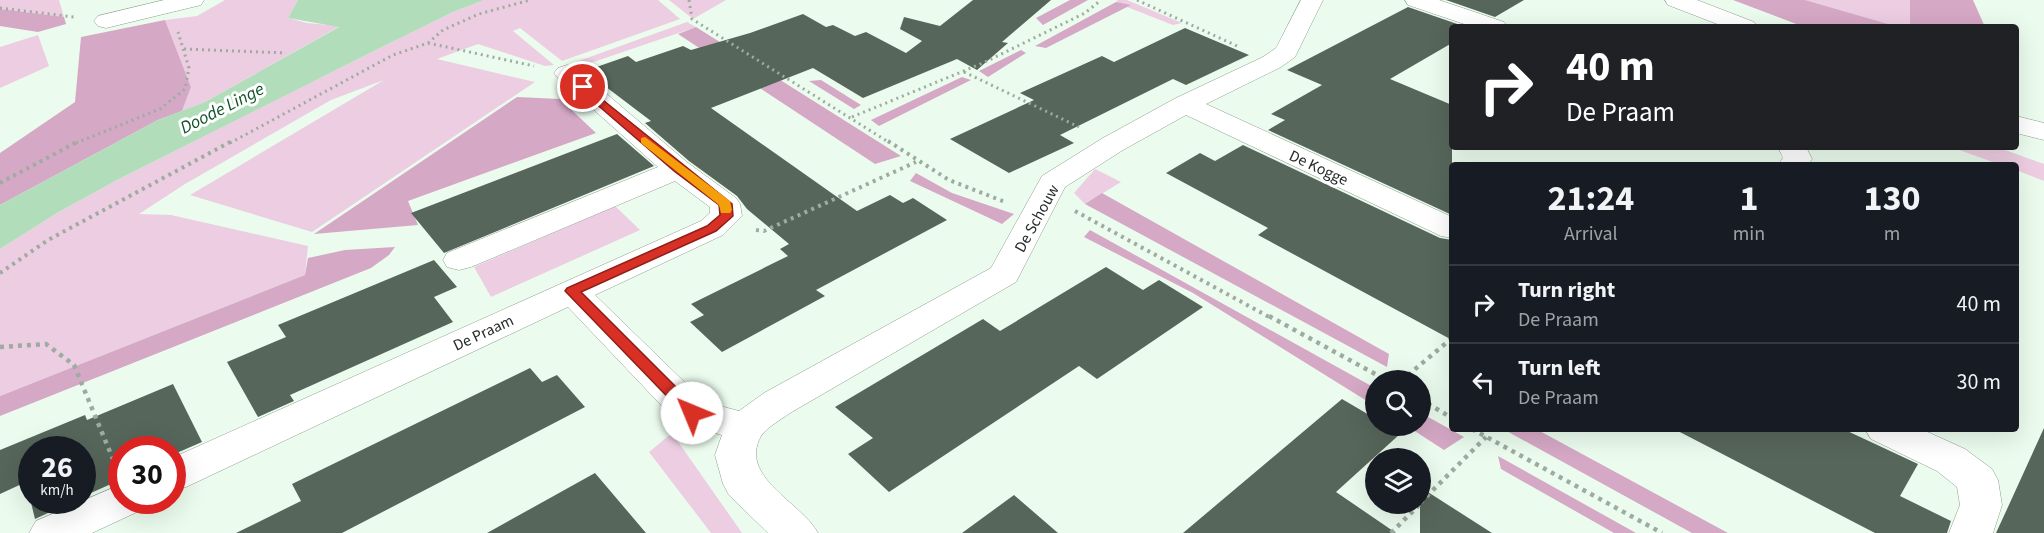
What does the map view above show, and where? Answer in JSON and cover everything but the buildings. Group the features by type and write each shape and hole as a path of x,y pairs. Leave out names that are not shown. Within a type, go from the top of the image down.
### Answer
{"street":[{"path":"106,21 193,0"},
{"name":"De Schouw","path":"745,427 777,404 1004,276 1053,182 1113,144 1185,104 1272,62 1286,52 1312,0"},
{"path":"1416,0 1487,24"},
{"path":"1676,0 1738,24"},
{"path":"567,74 678,168 725,204 726,216 712,228"},
{"name":"De Kogge","path":"1185,104 1449,228"},
{"path":"2019,125 2044,132"},
{"path":"459,260 678,168"},
{"name":"De Praam","path":"186,470 712,228"},
{"path":"572,291 692,413 745,427 735,455 744,484 796,533"},
{"path":"1891,432 1951,460 1977,480 1981,506 1971,533"},
{"path":"51,533 108,492"}],"path":[{"path":"0,273 48,240 393,55 428,43 443,30 479,14 530,0"},
{"path":"689,0 692,19 852,117 949,180 1041,205 1366,370"},
{"path":"852,117 963,71 1085,13 1101,0"},
{"path":"1137,0 1272,62"},
{"path":"0,183 79,141 160,109 185,89 189,68 168,6"},
{"path":"0,8 106,21"},
{"path":"428,43 567,74"},
{"path":"184,49 286,53"},
{"path":"963,71 1113,144"},
{"path":"712,228 764,231 917,161"},
{"path":"1414,370 1449,341"},
{"path":"0,347 46,344 74,364 108,455"},
{"path":"1431,406 1449,416"},
{"path":"1477,432 1662,533"},
{"path":"1431,493 1486,437"},
{"path":"1391,533 1410,514"}],"shaded area":[{"path":"0,0 59,0 64,17 0,9"},
{"path":"225,0 298,0 288,18 307,23 340,26 205,102 182,111 191,87 165,20 197,16"},
{"path":"484,0 658,0 680,19 562,61 520,28 513,31 554,65 545,66 478,44 437,59 535,82 312,232 190,195 384,80 331,100 185,184 139,214 171,215 308,246 305,275 0,396 0,249 57,213 119,179 453,12"},
{"path":"669,0 726,0 693,19"},
{"path":"1070,0 1088,0 1043,25 1036,18"},
{"path":"1127,0 1182,23 1173,25 1127,7 1129,5 1116,2"},
{"path":"1733,0 1805,0 1889,24 1796,24"},
{"path":"1805,0 1910,0 1910,24 1889,24"},
{"path":"1910,0 1973,0 1984,24 1910,24"},
{"path":"1116,2 1131,5 1046,48 1035,46"},
{"path":"0,9 64,17 66,24 38,32 0,26"},
{"path":"165,20 191,87 182,111 158,120 0,205 0,153 75,102 81,37"},
{"path":"687,22 696,27 579,67 573,63"},
{"path":"696,27 901,156 875,164 678,34"},
{"path":"38,35 49,66 0,88 0,47"},
{"path":"1021,50 1026,53 988,77 979,71"},
{"path":"962,77 971,80 879,126 871,120"},
{"path":"821,80 861,105 854,109 809,81"},
{"path":"517,97 560,99 596,133 408,201 418,225 314,234"},
{"path":"1959,150 2005,150 2044,164 2044,181 2019,171 2019,162 1993,162"},
{"path":"1095,169 1121,182 1085,204 1074,193"},
{"path":"916,173 952,193 1014,214 1002,224 910,181"},
{"path":"1102,193 1389,354 1387,367 1085,204"},
{"path":"615,206 640,230 491,297 474,267"},
{"path":"1090,230 1365,382 1365,400 1193,293 1084,237"},
{"path":"395,247 389,255 371,268 0,416 0,396 305,275 308,258 345,250"},
{"path":"1431,419 1449,429 1449,432 1455,432 1464,437 1444,450 1422,436 1431,436"},
{"path":"1508,432 1542,432 1728,533 1692,533"},
{"path":"672,433 742,533 711,533 649,452"},
{"path":"1498,456 1636,533 1614,533 1501,469"}],"water":[{"name":"Doode Linge","path":"298,0 484,0 453,12 119,179 57,213 0,249 0,205 158,120 205,102 339,27 288,18"}],"slow traffic":[{"path":"645,140 725,204 726,210"}],"route":[{"path":"583,87 678,168 725,204 726,216 712,228 572,291 692,413"}]}
